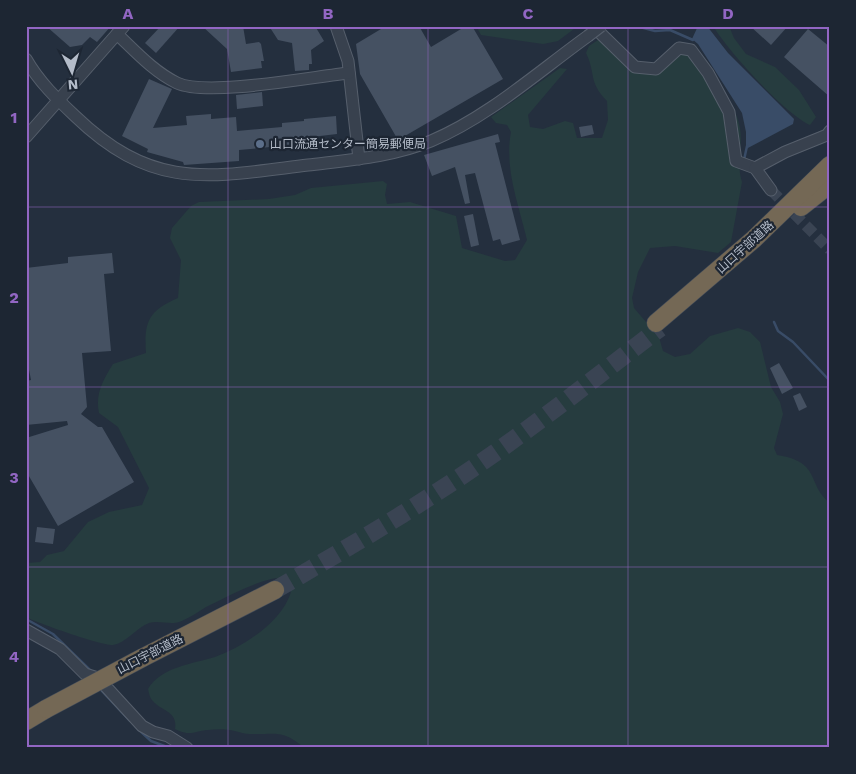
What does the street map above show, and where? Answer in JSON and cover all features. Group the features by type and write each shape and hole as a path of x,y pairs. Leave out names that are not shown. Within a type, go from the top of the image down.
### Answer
{"highway":[{"name":"山口宇部道路","path":"829,172 791,215 755,248 658,325 754,239 829,172"},
{"name":"山口宇部道路","path":"26,715 45,707 274,588"},
{"name":"山口宇部道路","path":"26,721 45,707"}],"street":[{"path":"336,26 344,46 349,73 360,159"},
{"path":"26,59 41,83 58,100 85,126 122,153 140,162 170,172 188,175 228,175 360,159 409,148 452,131 476,117 590,31 601,26"},
{"path":"26,137 121,30 163,75 178,84 204,89 349,73"},
{"path":"590,31 639,69 656,69 679,48 691,50 708,73 729,112 736,161 755,168 770,190"},
{"path":"755,168 826,135 830,131"},
{"path":"26,630 60,649 85,674 98,678 142,726 168,736 188,748"}],"green space":[{"path":"476,26 578,26 558,41 543,44 481,35"},
{"path":"713,26 729,26 734,38 746,54 775,67 799,90 816,117 810,125 786,108 758,81 731,51"},
{"path":"598,40 606,44 640,72 658,72 683,54 695,51 728,97 737,118 741,135 740,175 742,182 731,242 718,253 675,246 650,248 638,272 632,298 634,308 659,337 663,351 675,357 690,354 710,336 738,328 750,332 760,342 771,387 780,402 783,414 774,448 777,455 791,458 807,468 823,496 830,503 830,748 304,748 290,738 278,734 248,734 222,729 185,733 175,729 174,718 152,700 148,689 169,671 226,653 260,632 279,613 291,592 276,578 240,590 179,622 149,623 118,644 113,645 70,634 26,617 26,563 40,562 47,555 64,551 88,522 109,512 142,505 149,488 118,427 99,413 99,393 113,364 146,353 146,333 150,319 160,308 178,298 181,260 170,238 172,228 191,206 199,202 269,199 295,195 311,188 383,181 387,184 385,195 387,204 410,202 456,216 462,248 505,261 515,260 527,240 509,160 511,132 507,125 496,123 491,117 560,68 567,69 528,115 530,127 543,129 565,121 573,123 577,138 602,138 608,120 607,101 597,88 586,53 589,46"}],"water":[{"path":"698,26 707,26 728,53 794,119 793,124 746,149 746,132 742,113 698,44 692,39"}],"building":[{"path":"46,26 111,26 97,42 90,37 82,45 70,47"},
{"path":"161,26 180,26 156,53 145,43"},
{"path":"202,26 243,26 246,44 259,42 261,44 264,61 261,61 262,68 231,72 227,49"},
{"path":"269,26 315,26 324,41 311,50 312,64 309,64 309,70 295,71 292,43 278,40"},
{"path":"386,26 419,26 431,47 466,26 472,26 503,79 398,140 360,74 356,44"},
{"path":"750,26 788,26 771,45"},
{"path":"808,29 830,47 830,97 784,57"},
{"path":"149,79 172,89 153,128 187,125 186,116 211,114 211,119 236,117 237,131 282,127 282,123 336,116 337,134 303,138 303,144 239,150 239,161 184,165 183,162 147,152 148,149 122,136"},
{"path":"262,92 263,106 237,109 236,95"},
{"path":"592,125 594,134 581,137 579,127"},
{"path":"498,134 500,142 495,143 520,240 502,245 500,239 493,241 475,173 465,175 470,203 465,204 455,167 432,176 424,155"},
{"path":"473,214 479,245 471,247 464,216"},
{"path":"112,253 114,273 104,274 111,351 82,353 87,407 81,414 98,427 102,427 134,482 58,526 26,471 29,469 26,438 68,425 67,421 26,425 26,381 31,380 26,354 26,268 68,263 68,257"},
{"path":"779,363 793,388 782,394 770,368"},
{"path":"800,393 807,407 799,411 793,396"},
{"path":"37,527 55,529 53,544 35,542"}],"waterway":[{"path":"636,26 655,31 670,30 693,40"},
{"path":"744,160 747,146"},
{"path":"774,322 778,331 793,342 830,381"},
{"path":"26,619 53,634 91,671"},
{"path":"100,689 130,721"},
{"path":"138,729 151,741 170,748"}],"tunnel":[{"path":"771,190 830,250"},
{"path":"275,590 417,505 488,458 660,328"}],"place":[{"name":"山口流通センター簡易郵便局","path":"260,144"}]}
